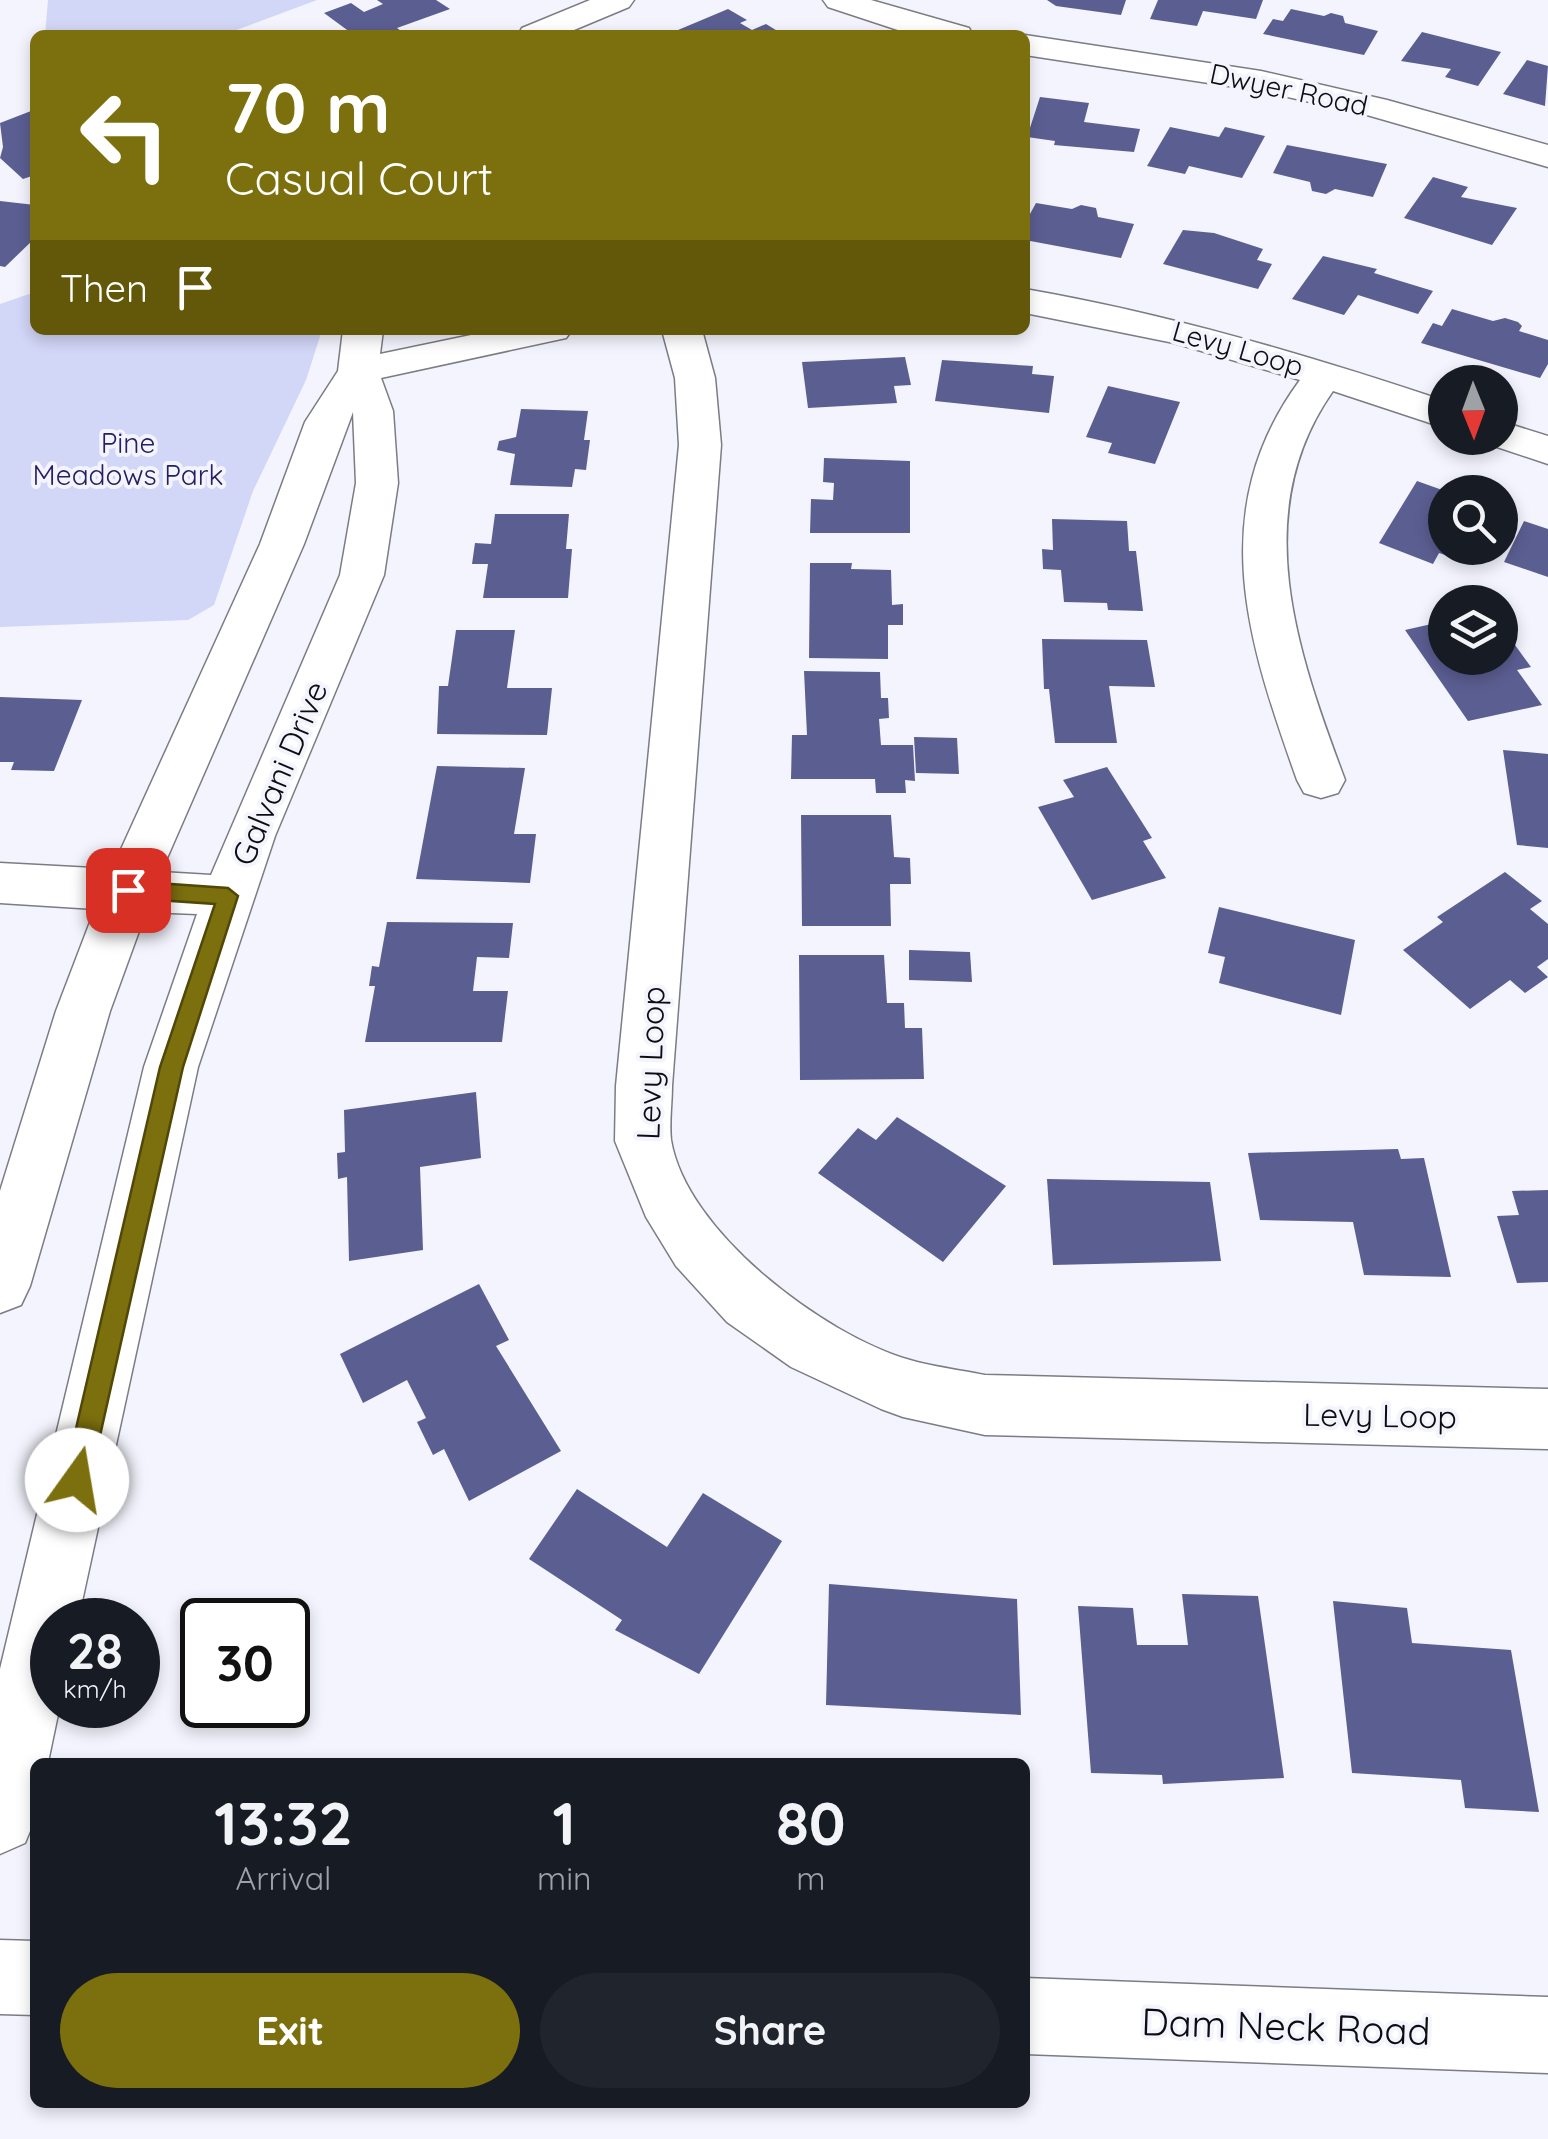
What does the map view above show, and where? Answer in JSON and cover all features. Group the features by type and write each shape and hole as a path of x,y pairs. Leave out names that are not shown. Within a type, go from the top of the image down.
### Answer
{"street":[{"path":"546,30 618,0"},
{"path":"839,0 934,30"},
{"name":"Dwyer Road","path":"1030,46 1262,81 1375,107 1548,156"},
{"name":"Levy Loop","path":"1030,302 1190,332 1428,409"},
{"path":"0,1286 84,1011 128,890 282,544 326,422 361,350 504,335"},
{"name":"Levy Loop","path":"683,335 695,378 700,445 644,1086 643,1141 666,1199 697,1247 748,1302 813,1347 903,1388 985,1405 1548,1419"},
{"name":"Galvani Drive","path":"0,1818 171,1067 228,896 362,575 378,483 373,411 361,350"},
{"path":"1321,780 1275,653 1264,568 1264,521 1274,466 1295,418 1325,374"},
{"path":"1518,440 1548,450"},
{"path":"0,883 228,896"},
{"path":"0,1976 30,1978"},
{"name":"Dam Neck Road","path":"1030,2016 1548,2036"}],"green space":[{"path":"48,0 317,0 236,30 45,30"},
{"name":"Pine Meadows Park","path":"30,294 30,335 320,335 306,380 253,491 214,605 188,620 0,627 0,304"}],"building":[{"path":"377,0 436,0 450,9 397,28 400,30 347,30 324,13 351,3 364,12 383,4"},
{"path":"1047,0 1126,0 1121,15 1056,6"},
{"path":"1158,0 1263,0 1256,19 1203,11 1197,26 1150,19"},
{"path":"728,9 747,20 740,23 752,30 678,30"},
{"path":"1291,9 1343,16 1345,23 1378,31 1364,55 1263,34 1273,19 1283,21"},
{"path":"766,24 776,30 752,30"},
{"path":"1422,32 1501,52 1478,86 1445,77 1451,69 1401,61"},
{"path":"1527,60 1548,66 1545,106 1503,94"},
{"path":"1040,97 1089,103 1084,122 1140,129 1134,152 1054,145 1055,141 1030,137"},
{"path":"30,111 30,177 23,179 0,158 0,123"},
{"path":"1170,127 1219,137 1225,127 1265,136 1242,178 1189,166 1185,174 1147,166"},
{"path":"1287,145 1387,164 1373,197 1335,189 1326,194 1312,191 1310,182 1273,173"},
{"path":"1433,177 1468,187 1461,197 1517,208 1492,245 1404,218"},
{"path":"0,201 30,204 30,243 5,267 0,266"},
{"path":"1036,203 1072,209 1081,205 1096,208 1098,217 1134,224 1121,258 1030,241 1030,214"},
{"path":"1183,230 1214,233 1263,249 1257,260 1272,264 1258,289 1163,264"},
{"path":"1323,256 1377,269 1374,273 1433,291 1418,314 1358,295 1344,315 1292,299"},
{"path":"1452,309 1493,321 1505,318 1518,322 1522,326 1519,331 1548,340 1548,364 1540,378 1518,372 1518,365 1496,365 1421,343 1433,323 1442,326"},
{"path":"905,357 911,385 894,386 897,403 808,408 802,362"},
{"path":"942,360 1033,366 1032,374 1054,376 1049,413 935,401"},
{"path":"1108,386 1180,402 1155,464 1108,453 1112,443 1086,437"},
{"path":"521,409 588,411 584,440 590,440 586,470 575,469 572,487 510,485 515,454 497,450 499,441 516,437"},
{"path":"824,458 910,461 910,533 810,533 811,499 833,500 834,483 823,482"},
{"path":"1417,481 1428,485 1428,562 1379,543"},
{"path":"495,514 569,514 566,549 572,549 568,598 483,598 488,564 472,564 475,543 491,544"},
{"path":"1052,519 1127,521 1129,551 1136,551 1143,611 1108,610 1107,603 1064,602 1061,570 1043,569 1042,549 1053,550"},
{"path":"1524,521 1548,529 1548,577 1513,565 1518,565 1518,533"},
{"path":"810,563 852,563 851,569 891,570 892,605 903,604 903,625 888,625 888,659 809,658"},
{"path":"1428,625 1428,663 1405,630"},
{"path":"456,630 515,630 507,688 552,688 547,735 437,734 439,686 448,686"},
{"path":"1042,639 1147,640 1155,687 1109,686 1117,743 1055,743 1049,689 1044,689"},
{"path":"1518,649 1531,667 1518,670"},
{"path":"804,671 880,672 881,698 888,698 889,718 879,719 881,745 913,745 915,781 905,780 906,793 876,793 875,779 791,779 792,735 807,735"},
{"path":"1518,671 1542,705 1468,721 1436,675 1518,675"},
{"path":"0,697 82,700 54,771 11,770 14,762 0,762"},
{"path":"914,737 957,738 959,774 916,773"},
{"path":"1503,750 1548,754 1548,848 1517,845"},
{"path":"437,766 525,768 514,834 536,834 530,883 416,879"},
{"path":"1107,767 1152,838 1143,841 1166,878 1092,900 1038,807 1074,797 1063,780"},
{"path":"801,815 891,815 894,857 910,858 911,884 890,884 891,926 802,926"},
{"path":"1505,872 1542,901 1530,909 1548,924 1548,959 1537,967 1548,977 1525,993 1510,980 1470,1009 1403,950 1443,922 1437,917"},
{"path":"1219,907 1355,940 1341,1015 1219,983 1225,957 1208,953"},
{"path":"387,922 513,923 509,958 477,957 473,991 508,991 502,1042 365,1042 375,986 369,986 372,966 379,967"},
{"path":"909,950 970,952 972,982 909,980"},
{"path":"799,955 884,955 887,1003 904,1003 905,1028 922,1028 924,1079 800,1080"},
{"path":"476,1092 481,1158 420,1167 423,1250 349,1261 347,1177 338,1179 337,1153 345,1152 344,1110"},
{"path":"897,1117 1006,1186 943,1262 818,1173 858,1128 876,1140"},
{"path":"1398,1149 1401,1159 1424,1158 1451,1277 1364,1275 1353,1222 1260,1220 1248,1153"},
{"path":"1047,1179 1210,1182 1221,1261 1053,1265"},
{"path":"1548,1190 1548,1282 1517,1283 1497,1216 1519,1215 1512,1191"},
{"path":"479,1284 509,1340 496,1346 561,1451 469,1501 444,1449 433,1455 417,1422 426,1418 407,1380 363,1403 340,1354"},
{"path":"577,1489 667,1547 703,1493 782,1541 699,1674 615,1630 622,1620 529,1559"},
{"path":"829,1584 1017,1599 1021,1715 826,1705"},
{"path":"1182,1594 1258,1596 1284,1778 1163,1784 1162,1775 1091,1773 1078,1606 1133,1608 1137,1645 1188,1645"},
{"path":"1333,1601 1407,1608 1412,1643 1511,1650 1539,1812 1465,1808 1461,1780 1352,1773"}],"route":[{"path":"77,1480 171,1067 228,896 128,890"}]}
